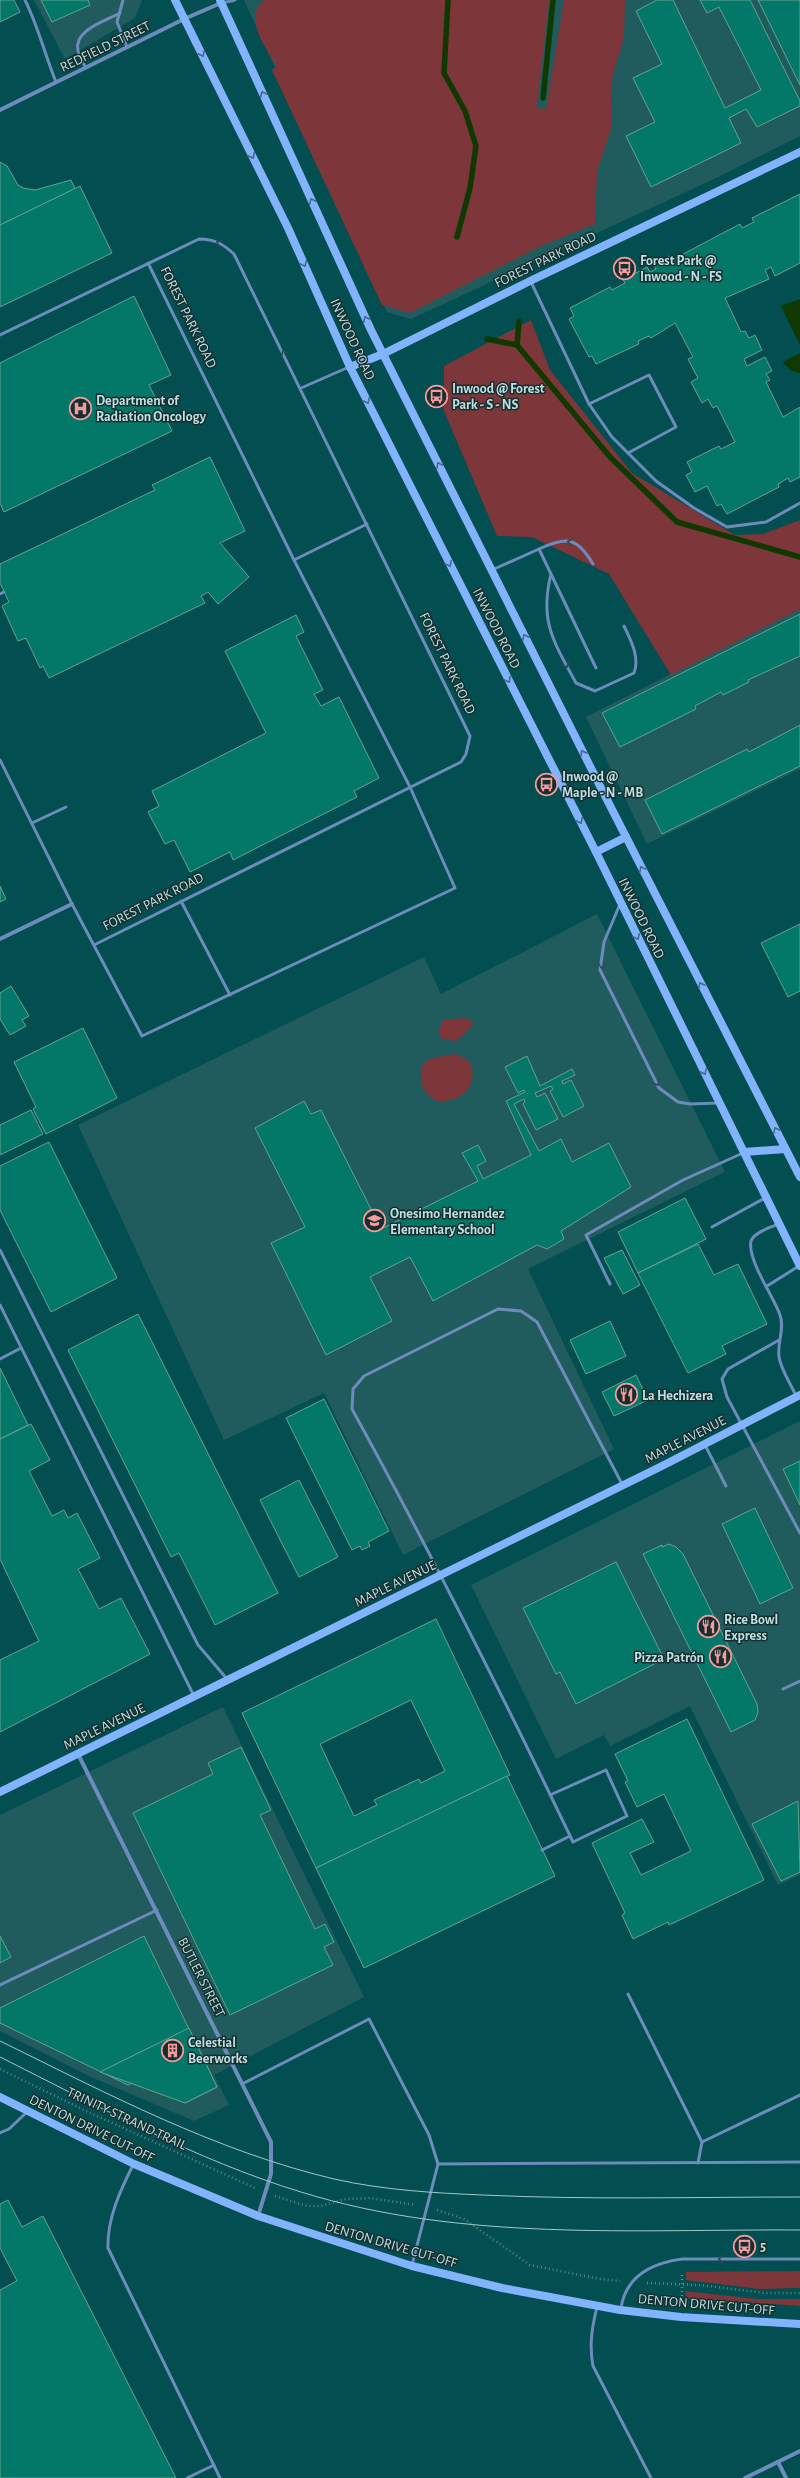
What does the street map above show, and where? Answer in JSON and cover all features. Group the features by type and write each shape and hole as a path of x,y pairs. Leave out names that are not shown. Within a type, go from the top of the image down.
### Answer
{"main road":[{"name":"INWOOD ROAD","path":"175,0 288,228 350,367 596,852 800,1266"},
{"name":"INWOOD ROAD","path":"222,1 383,354 626,837 800,1178"},
{"name":"FOREST PARK ROAD","path":"350,367 383,354 530,281 800,152"},
{"path":"596,852 626,837"},
{"path":"744,1152 785,1149"},
{"name":"MAPLE AVENUE","path":"0,1792 623,1485 798,1396"},
{"name":"DENTON DRIVE CUT-OFF","path":"0,2097 134,2164 258,2216 412,2266 502,2288 620,2310 689,2318 800,2324"}],"street":[{"name":"REDFIELD STREET","path":"0,110 222,1"},
{"path":"0,939 72,904"},
{"name":"BUTLER STREET","path":"78,1753 244,2083 271,2142 271,2174 258,2216"},
{"path":"745,2478 800,2450"},
{"path":"778,2462 786,2478"}],"lane":[{"path":"25,0 33,17 42,49 56,82"},
{"path":"123,0 117,22 118,29 127,47"},
{"name":"REDFIELD STREET","path":"222,1 234,0"},
{"path":"86,68 77,50 82,33 120,13"},
{"name":"FOREST PARK ROAD","path":"0,760 94,945 181,901 410,788 461,762 466,754 470,736 302,388 234,254 222,243 210,239 199,239 148,263 294,560 410,788"},
{"path":"0,335 148,263"},
{"path":"530,281 589,404 612,437 656,480 694,508 727,527 766,522 800,502"},
{"name":"FOREST PARK ROAD","path":"302,388 350,367"},
{"path":"589,404 649,375 676,427 628,453"},
{"path":"294,560 367,524"},
{"path":"492,570 558,541 567,540 578,544 593,564"},
{"path":"539,549 596,668"},
{"path":"551,574 546,596 546,614 557,649 576,683 595,691 634,673 637,665 636,657 624,626"},
{"path":"0,594 4,592"},
{"path":"94,945 142,1036 455,888 410,788"},
{"path":"32,823 66,807"},
{"path":"181,901 230,995"},
{"path":"620,903 604,942 600,970 659,1088 678,1102 690,1104 720,1103"},
{"path":"610,1284 586,1235 683,1180 744,1152"},
{"path":"712,1227 766,1197"},
{"path":"779,1224 759,1233 751,1242 756,1264 782,1321 779,1340 779,1358 798,1396"},
{"path":"0,1250 195,1638 228,1679"},
{"path":"767,1286 800,1266"},
{"path":"0,1305 194,1696"},
{"path":"550,1795 606,1770 627,1816 573,1842 441,1574 352,1409 353,1389 364,1376 491,1312 498,1309 521,1311 537,1322 623,1485"},
{"path":"779,1340 723,1374 722,1379 728,1397 800,1533"},
{"path":"0,1359 22,1348"},
{"path":"704,1444 726,1486"},
{"path":"783,1689 800,1681"},
{"path":"542,1850 570,1836"},
{"path":"0,1985 157,1910"},
{"path":"628,1994 702,2142 698,2163"},
{"path":"244,2083 369,2019 429,2135 438,2164 412,2266"},
{"path":"702,2142 800,2095"},
{"path":"0,2133 9,2129 28,2111"},
{"path":"438,2164 800,2162"},
{"path":"134,2164 122,2187 107,2231 108,2248 220,2478"},
{"path":"620,2310 623,2297 631,2282 645,2269 662,2262 682,2259 800,2259"},
{"path":"597,2306 591,2333 590,2350 593,2366 651,2478"},
{"path":"188,2478 214,2465"}],"path":[{"name":"TRINITY STRAND TRAIL","path":"0,2069 86,2112 246,2185"},
{"path":"287,2200 307,2206 321,2206 346,2200 370,2198 418,2205"},
{"path":"441,2212 464,2219 481,2229 517,2258 530,2265 600,2280"},
{"path":"682,2272 682,2296"},
{"path":"659,2284 682,2284 765,2293 800,2293"}],"shaded area":[{"path":"34,0 142,0 135,18 65,59"},
{"path":"244,0 800,0 800,136 716,178 411,319 387,312"},
{"path":"265,0 549,0 537,108 546,109 564,0 625,0 624,38 613,74 611,96 612,126 597,171 595,224 541,246 410,313 382,305 272,70 276,66 262,42 258,32 255,14 258,6"},
{"path":"800,299 800,345 781,306"},
{"path":"531,320 550,370 632,473 735,535 763,534 800,520 800,609 671,675 609,574 532,537 497,536 444,411 444,366"},
{"path":"800,353 800,373 790,369 783,362"},
{"path":"800,608 800,769 647,844 586,717"},
{"name":"Onesimo Hernandez Elementary School","path":"597,914 725,1172 528,1269 614,1449 403,1555 324,1393 224,1440 78,1125 424,957 441,994"},
{"path":"465,1018 473,1022 471,1028 456,1041 443,1039 438,1033 443,1020"},
{"path":"454,1054 465,1058 472,1067 471,1083 466,1092 459,1097 438,1102 428,1095 423,1087 421,1079 421,1066 429,1059"},
{"path":"800,1421 800,1875 778,1885 690,1706 610,1746 604,1735 556,1759 471,1585"},
{"path":"223,1707 364,1997 214,2075 229,2105 194,2121 91,2077 0,2031 0,1815"},
{"path":"800,2271 800,2288 759,2289 686,2280 686,2272"},
{"path":"685,2291 757,2299 800,2299 800,2306 686,2298"}],"building":[{"path":"0,0 14,0 20,12 0,22"},
{"path":"41,0 88,0 90,5 52,22"},
{"path":"657,0 673,0 725,108 761,90 719,7 707,13 700,0 750,0 800,101 800,106 757,127 746,109 729,118 741,143 651,187 626,136 655,122 633,78 662,64 636,11"},
{"path":"758,0 800,0 800,85"},
{"path":"0,162 7,166 18,185 23,188 35,190 71,180 75,189 0,225"},
{"path":"80,186 112,253 0,307 0,225"},
{"path":"800,194 800,263 775,276 771,267 765,270 769,279 725,298 741,332 745,331 749,338 755,335 762,350 744,359 747,366 765,357 772,371 766,374 770,380 766,382 783,417 800,407 800,477 790,482 788,478 778,484 779,487 727,514 721,504 717,506 707,486 695,492 686,475 692,472 687,462 719,446 721,449 735,442 717,406 713,408 708,399 702,403 691,382 698,378 688,359 693,357 675,323 651,338 649,336 638,341 639,344 596,364 592,356 589,357 569,319 574,316 570,308 610,287 612,290 625,283 623,280 647,267 650,272 656,269 654,265 670,256 672,260 740,224 742,228 754,222 752,218"},
{"name":"Department of Radiation Oncology","path":"134,296 171,375 149,385 172,431 4,512 0,503 0,363"},
{"path":"210,457 245,531 220,543 249,577 218,604 208,592 201,596 205,603 49,678 43,666 40,668 26,638 18,641 2,606 9,602 0,583 0,564 155,490 152,485"},
{"path":"800,614 800,656 748,680 749,682 723,695 721,692 695,706 696,709 620,747 602,713"},
{"path":"296,615 304,632 296,636 323,690 314,694 321,706 339,697 379,778 354,791 357,797 233,860 230,852 190,872 174,840 165,844 148,812 159,806 152,791 266,733 225,651"},
{"path":"800,725 800,766 662,834 645,800 747,749 749,752"},
{"path":"0,886 6,899 0,902"},
{"path":"800,924 800,991 788,997 761,943"},
{"path":"11,986 29,1016 22,1020 26,1026 10,1035 0,1019 0,993"},
{"path":"83,1028 117,1098 46,1134 33,1109 36,1107 14,1062"},
{"path":"527,1056 540,1086 572,1069 575,1075 562,1081 563,1084 571,1080 584,1106 563,1117 550,1091 553,1089 551,1086 535,1093 537,1097 545,1093 558,1119 536,1130 523,1104 525,1102 524,1099 514,1104 539,1151 561,1139 572,1162 609,1143 631,1187 561,1231 564,1239 547,1249 537,1245 433,1301 410,1257 370,1277 392,1321 326,1355 271,1243 305,1227 255,1128 304,1101 311,1114 321,1110 381,1229 478,1181 462,1153 478,1145 486,1161 477,1166 483,1179 531,1155 506,1101 525,1092 524,1090 518,1093 505,1067"},
{"path":"31,1110 43,1134 0,1155 0,1125"},
{"path":"49,1142 117,1278 51,1312 0,1210 0,1166"},
{"path":"685,1198 706,1239 638,1273 618,1232"},
{"path":"698,1244 714,1275 738,1264 767,1324 722,1346 726,1354 688,1373 638,1273"},
{"path":"622,1250 640,1285 623,1294 604,1258"},
{"path":"138,1314 278,1593 215,1625 179,1553 171,1557 68,1350"},
{"path":"610,1321 626,1356 586,1374 570,1340"},
{"path":"0,1368 28,1425 0,1439"},
{"path":"636,1375 648,1400 614,1416 602,1392"},
{"path":"324,1399 389,1531 368,1542 370,1546 362,1550 360,1546 352,1550 286,1418"},
{"path":"31,1424 50,1460 29,1471 52,1516 64,1510 68,1518 77,1513 100,1558 78,1569 99,1609 121,1598 150,1654 0,1732 0,1660 39,1641 0,1559 0,1439"},
{"path":"800,1461 800,1505 783,1469"},
{"path":"299,1480 338,1557 299,1577 260,1500"},
{"path":"755,1508 793,1588 760,1604 722,1524"},
{"path":"669,1544 676,1547 683,1554 757,1704 758,1712 755,1720 731,1732 643,1554 662,1545 662,1547"},
{"path":"616,1562 664,1659 576,1704 560,1672 556,1674 523,1608"},
{"path":"436,1619 510,1775 316,1868 242,1713","holes":["411,1700 445,1771 421,1783 419,1779 374,1800 377,1805 354,1816 320,1744"]},
{"path":"687,1719 764,1880 669,1925 668,1922 633,1939 622,1915 625,1913 592,1843 642,1819 654,1842 630,1853 641,1875 691,1851 664,1794 637,1807 625,1782 628,1781 615,1754"},
{"path":"241,1747 271,1810 260,1815 315,1929 325,1924 334,1942 324,1947 333,1965 230,2015 133,1813 213,1774 208,1763"},
{"path":"507,1776 555,1876 364,1968 316,1868"},
{"path":"798,1801 800,1872 781,1881 752,1824"},
{"path":"0,1936 11,1957 0,1963"},
{"path":"144,1936 217,2087 185,2103 167,2067 128,2085 0,2023 0,2008"},
{"name":"Celestial Beerworks","path":"189,2028 217,2087 185,2103 100,2072"},
{"path":"8,2200 22,2227 43,2216 176,2478 0,2478 0,2290 17,2281 0,2248 0,2204"}],"waterway":[{"path":"448,0 444,73 465,111 476,146 470,188 457,237"},
{"path":"543,98 553,0"},
{"path":"517,345 519,321"},
{"path":"487,339 517,345 610,457 677,522 800,557"}],"tram line":[{"path":"0,2041 122,2101 205,2137 290,2167 352,2183 427,2192 523,2197 800,2197"},
{"path":"0,2057 148,2131 223,2164 301,2192 362,2208 424,2219 486,2226 612,2231 800,2230"}],"place":[{"name":"Forest Park @ Inwood - N - FS","path":"625,268"},
{"name":"Inwood @ Forest Park - S - NS","path":"436,396"},
{"name":"Department of Radiation Oncology","path":"80,408"},
{"name":"Inwood @ Maple - N - MB","path":"546,784"},
{"name":"Onesimo Hernandez Elementary School","path":"374,1221"},
{"name":"La Hechizera","path":"626,1395"},
{"name":"Rice Bowl Express","path":"708,1627"},
{"name":"Pizza Patrón","path":"720,1657"},
{"name":"Celestial Beerworks","path":"172,2050"},
{"name":"5","path":"745,2246"}]}
